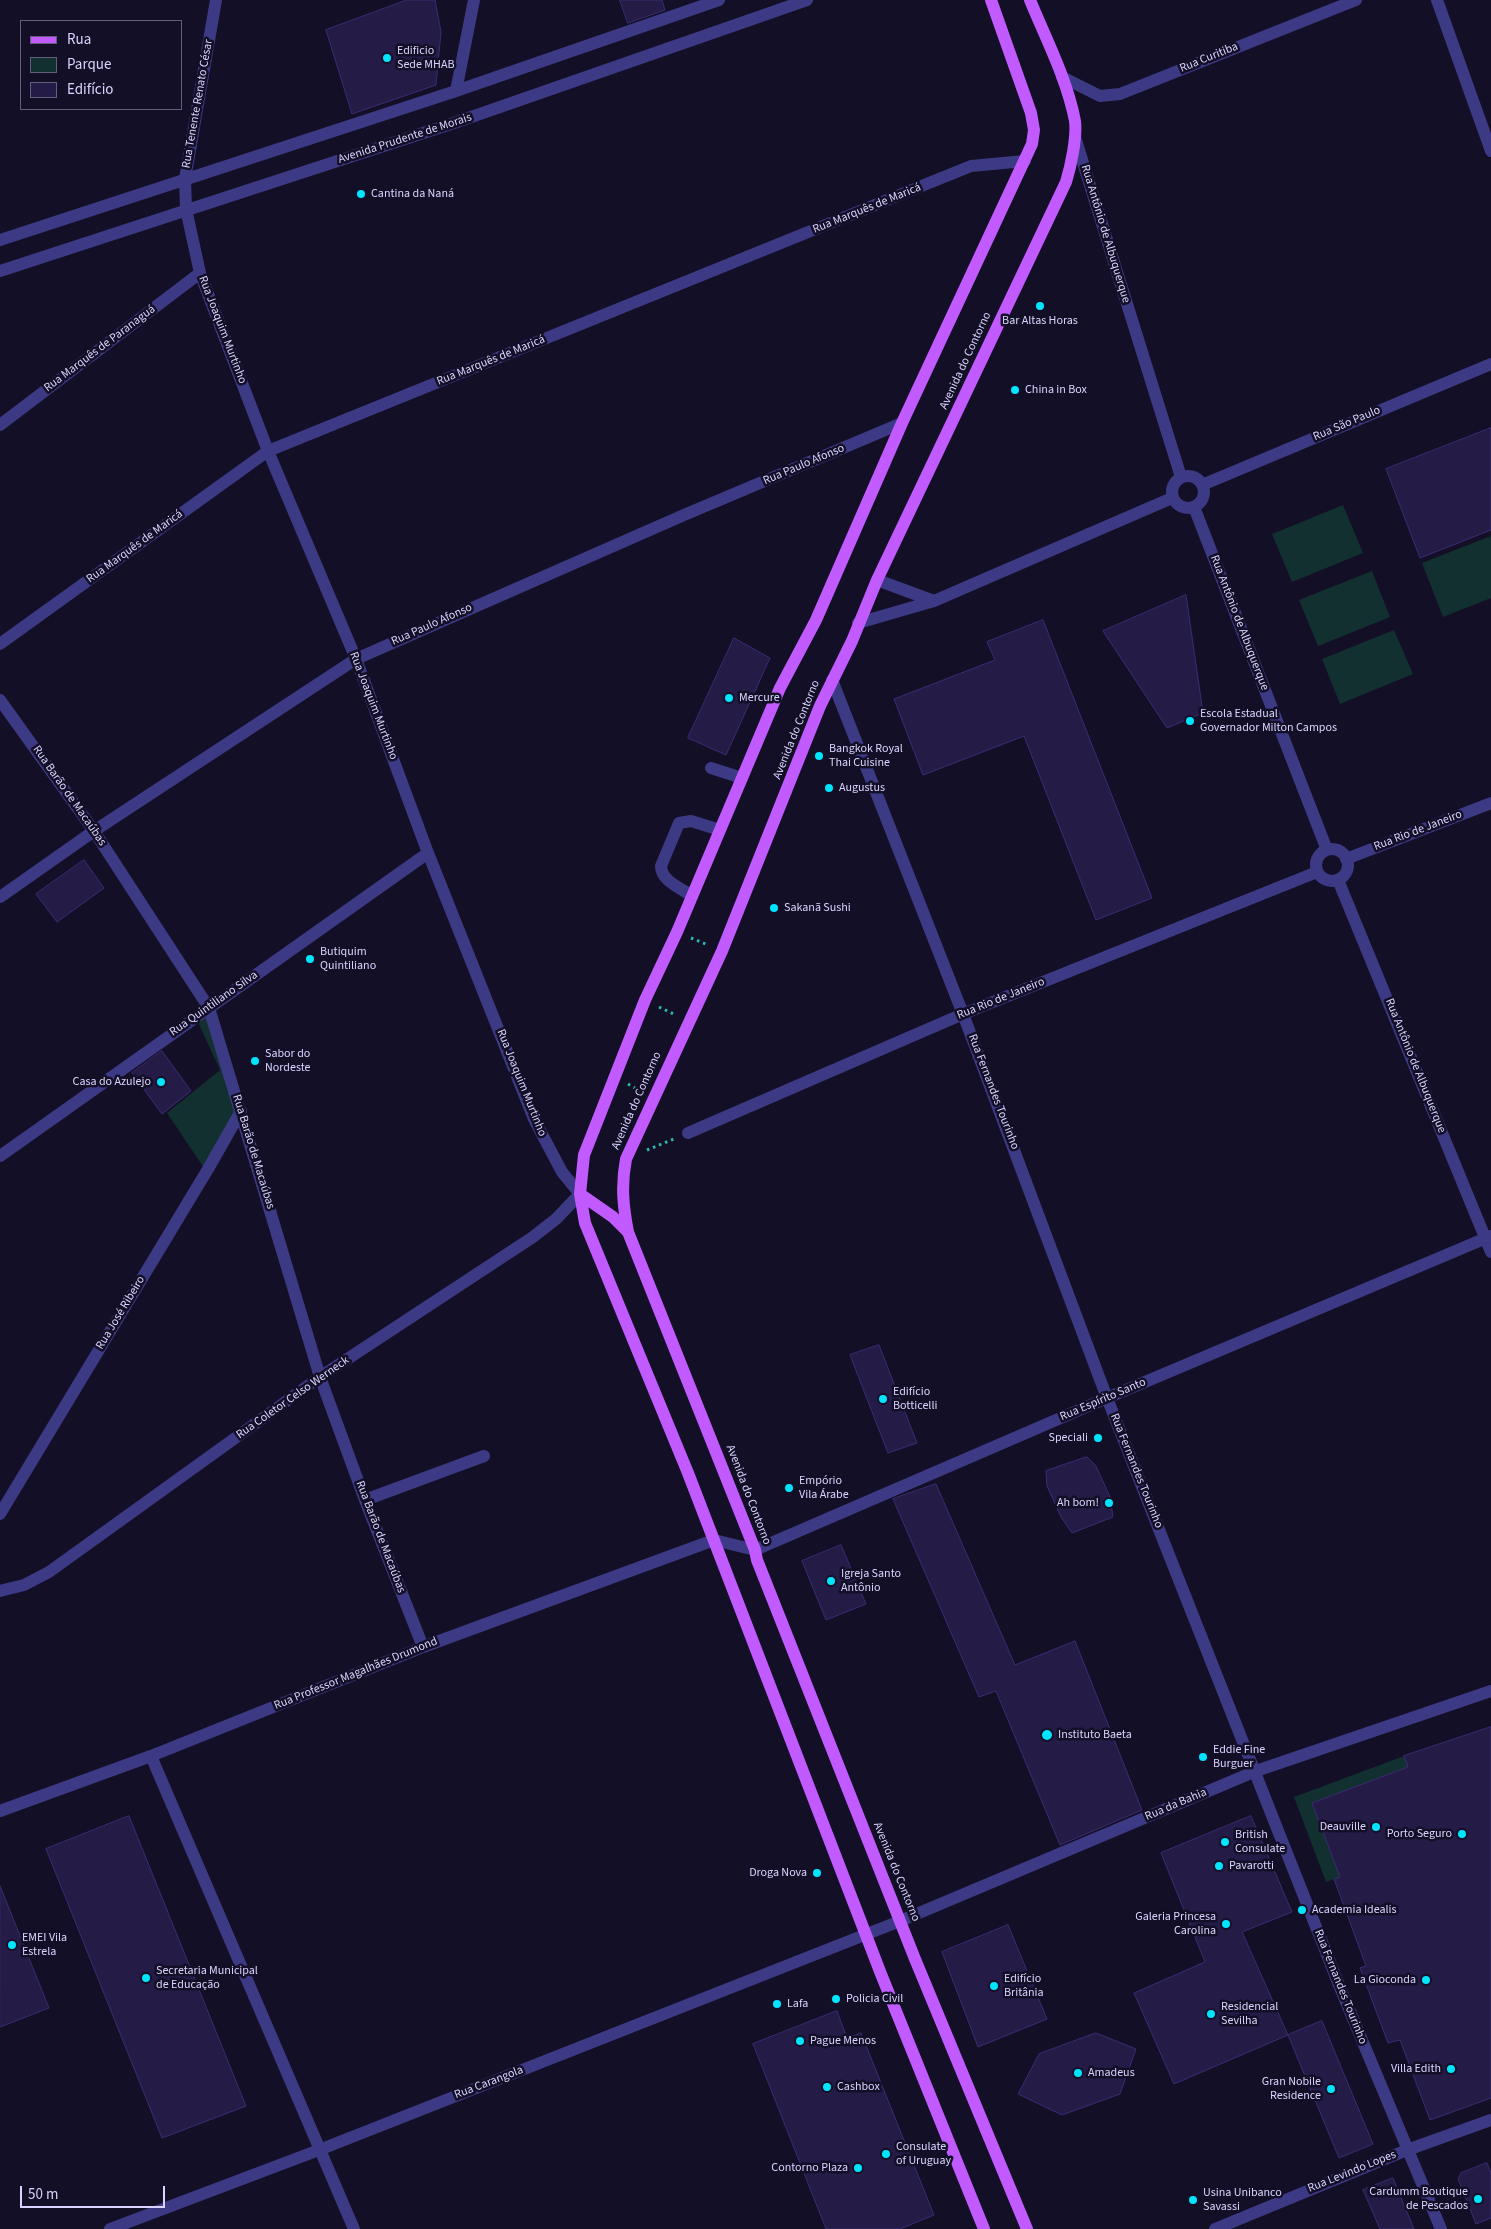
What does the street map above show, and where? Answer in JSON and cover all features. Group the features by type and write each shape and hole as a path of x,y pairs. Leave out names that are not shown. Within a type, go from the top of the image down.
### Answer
{"main road":[{"path":"984,2229 881,1974 714,1540 585,1223 580,1194 584,1155 645,1000 677,932 780,688 816,620 902,423 1032,144 1034,130 1031,113 991,0"},
{"name":"Avenida do Contorno","path":"1028,2229 900,1921 628,1232 622,1201 622,1179 626,1159 653,1097 722,952 832,680 852,641 877,580 1066,182 1070,168 1075,122 1062,77 1030,0"},
{"path":"580,1194 613,1217 628,1232"}],"street":[{"name":"Rua Tenente Renato César","path":"186,209 185,179 216,0"},
{"path":"456,91 474,0"},
{"path":"0,240 456,91 719,0"},
{"name":"Avenida Prudente de Morais","path":"0,271 454,123 807,0"},
{"name":"Rua Curitiba","path":"1062,77 1100,96 1120,94 1356,0"},
{"path":"1437,0 1491,151"},
{"name":"Rua Antônio de Albuquerque","path":"1074,134 1181,477"},
{"name":"Rua Marquês de Maricá","path":"0,644 268,451 971,166 1024,160"},
{"name":"Rua Joaquim Murtinho","path":"186,209 200,273 268,451 356,658 428,853 534,1120 562,1172 580,1194"},
{"name":"Rua Marquês de Paranaguá","path":"0,425 200,273"},
{"name":"Rua São Paulo","path":"1202,485 1491,364"},
{"name":"Rua Paulo Afonso","path":"0,897 94,831 356,658 675,518 902,423"},
{"path":"1181,477 1196,478 1202,485 1204,496 1199,505 1194,508 1189,509 1179,506 1172,498 1172,488 1181,477"},
{"path":"858,624 934,601 1172,498"},
{"name":"Rua Antônio de Albuquerque","path":"1194,508 1327,850"},
{"path":"877,580 934,601"},
{"name":"Rua Fernandes Tourinho","path":"832,680 963,1014 1107,1398 1256,1771 1338,1984 1441,2229"},
{"name":"Rua Barão de Macaúbas","path":"0,700 94,831 209,1008 320,1377 365,1500 423,1647"},
{"path":"711,768 742,778"},
{"name":"Rua Rio de Janeiro","path":"1346,859 1491,803"},
{"path":"692,896 666,878 661,872 661,866 679,823 691,821 720,830"},
{"path":"1327,850 1336,850 1346,859 1345,873 1338,880 1328,881 1317,872 1316,862 1322,853 1327,850"},
{"name":"Rua Quintiliano Silva","path":"0,1156 428,853"},
{"name":"Rua Rio de Janeiro","path":"688,1133 963,1014 1317,872"},
{"name":"Rua Antônio de Albuquerque","path":"1338,880 1488,1237 1491,1252"},
{"name":"Rua José Ribeiro","path":"0,1514 241,1111"},
{"name":"Rua Coletor Celso Werneck","path":"0,1591 24,1585 49,1572 320,1377 556,1219 580,1194"},
{"name":"Rua Espírito Santo","path":"755,1550 1107,1398 1488,1237"},
{"path":"365,1500 484,1456"},
{"path":"714,1540 755,1550"},
{"name":"Rua Professor Magalhães Drumond","path":"0,1811 151,1756 423,1647 714,1540"},
{"name":"Rua da Bahia","path":"867,1934 1256,1771 1491,1691"},
{"path":"151,1756 354,2229"},
{"name":"Rua Carangola","path":"110,2229 319,2150 867,1934"},
{"name":"Rua Levindo Lopes","path":"1215,2229 1407,2150 1491,2120"}],"path":[{"path":"677,932 722,952"},
{"path":"645,1000 689,1021"},
{"path":"614,1077 653,1097"},
{"path":"626,1159 688,1133"}],"green space":[{"path":"1343,505 1363,553 1292,582 1272,534"},
{"path":"1491,536 1491,598 1443,617 1422,563"},
{"path":"1372,571 1390,617 1318,646 1299,600"},
{"path":"1394,630 1413,674 1340,704 1322,659"},
{"path":"210,1010 238,1113 206,1171 167,1113 220,1070 197,1020"},
{"path":"1404,1756 1408,1767 1312,1803 1340,1877 1326,1882 1294,1797"}],"building":[{"name":"Edificio Sede MHAB","path":"407,0 435,0 441,32 436,85 352,114 326,30"},
{"path":"620,0 662,0 665,10 628,23"},
{"path":"1491,428 1491,530 1420,558 1386,469"},
{"path":"1186,595 1203,713 1167,728 1103,631"},
{"path":"1043,620 1152,898 1096,920 1024,736 923,775 894,699 995,660 987,642"},
{"path":"734,638 770,658 726,755 688,738"},
{"path":"84,860 104,888 57,922 36,894"},
{"name":"Casa do Azulejo","path":"162,1051 191,1091 162,1114 132,1073"},
{"name":"Edifício Botticelli","path":"879,1345 917,1443 888,1453 850,1355"},
{"path":"1087,1457 1096,1466 1110,1497 1113,1517 1072,1533 1061,1517 1047,1486 1046,1471"},
{"path":"936,1484 1015,1665 1075,1641 1142,1810 1060,1845 996,1691 979,1697 893,1499"},
{"path":"841,1545 866,1604 826,1620 802,1561"},
{"path":"1491,1727 1491,2098 1430,2120 1400,2040 1388,2043 1360,1968 1366,1966 1334,1879 1340,1877 1312,1803 1408,1767 1404,1756"},
{"name":"Secretaria Municipal de Educação","path":"129,1816 246,2106 162,2138 46,1849"},
{"path":"1251,1816 1292,1912 1242,1932 1288,2035 1174,2084 1134,1993 1205,1962 1161,1853"},
{"name":"EMEI Vila Estrela","path":"0,1886 49,2008 0,2027"},
{"name":"Edifício Britânia","path":"1008,1925 1047,2019 978,2047 942,1952"},
{"name":"Contorno Plaza","path":"837,2011 847,2038 861,2033 934,2215 900,2229 826,2229 753,2044"},
{"name":"Gran Nobile Residence","path":"1322,2021 1373,2144 1339,2158 1288,2035"},
{"name":"Amadeus","path":"1096,2033 1136,2049 1120,2094 1062,2115 1018,2094 1039,2054"},
{"name":"Cardumm Boutique de Pescados","path":"1487,2163 1491,2173 1491,2218 1476,2224 1458,2179 1461,2173"},
{"path":"1393,2178 1414,2229 1380,2229 1363,2190"}],"place":[{"name":"Edificio Sede MHAB","path":"387,58"},
{"name":"Cantina da Naná","path":"361,194"},
{"name":"Bar Altas Horas","path":"1040,306"},
{"name":"China in Box","path":"1015,390"},
{"name":"Mercure","path":"729,698"},
{"name":"Escola Estadual Governador Milton Campos","path":"1190,721"},
{"name":"Bangkok Royal Thai Cuisine","path":"819,756"},
{"name":"Augustus","path":"829,788"},
{"name":"Sakanã Sushi","path":"774,908"},
{"name":"Butiquim Quintiliano","path":"310,959"},
{"name":"Sabor do Nordeste","path":"255,1061"},
{"name":"Casa do Azulejo","path":"161,1082"},
{"name":"Edifício Botticelli","path":"883,1399"},
{"name":"Speciali","path":"1098,1438"},
{"name":"Empório Vila Árabe","path":"789,1488"},
{"name":"Ah bom!","path":"1109,1503"},
{"name":"Igreja Santo Antônio","path":"831,1581"},
{"name":"Instituto Baeta","path":"1047,1735"},
{"name":"Eddie Fine Burguer","path":"1203,1757"},
{"name":"Deauville","path":"1376,1827"},
{"name":"Porto Seguro","path":"1462,1834"},
{"name":"British Consulate","path":"1225,1842"},
{"name":"Pavarotti","path":"1219,1866"},
{"name":"Droga Nova","path":"817,1873"},
{"name":"Academia Idealis","path":"1302,1910"},
{"name":"Galeria Princesa Carolina","path":"1226,1924"},
{"name":"EMEI Vila Estrela","path":"12,1945"},
{"name":"Secretaria Municipal de Educação","path":"146,1978"},
{"name":"La Gioconda","path":"1426,1980"},
{"name":"Edifício Britânia","path":"994,1986"},
{"name":"Policia Civil","path":"836,1999"},
{"name":"Lafa","path":"777,2004"},
{"name":"Residencial Sevilha","path":"1211,2014"},
{"name":"Pague Menos","path":"800,2041"},
{"name":"Villa Edith","path":"1451,2069"},
{"name":"Amadeus","path":"1078,2073"},
{"name":"Cashbox","path":"827,2087"},
{"name":"Gran Nobile Residence","path":"1331,2089"},
{"name":"Consulate of Uruguay","path":"886,2154"},
{"name":"Contorno Plaza","path":"858,2168"},
{"name":"Cardumm Boutique de Pescados","path":"1478,2199"},
{"name":"Usina Unibanco Savassi","path":"1193,2200"}]}
